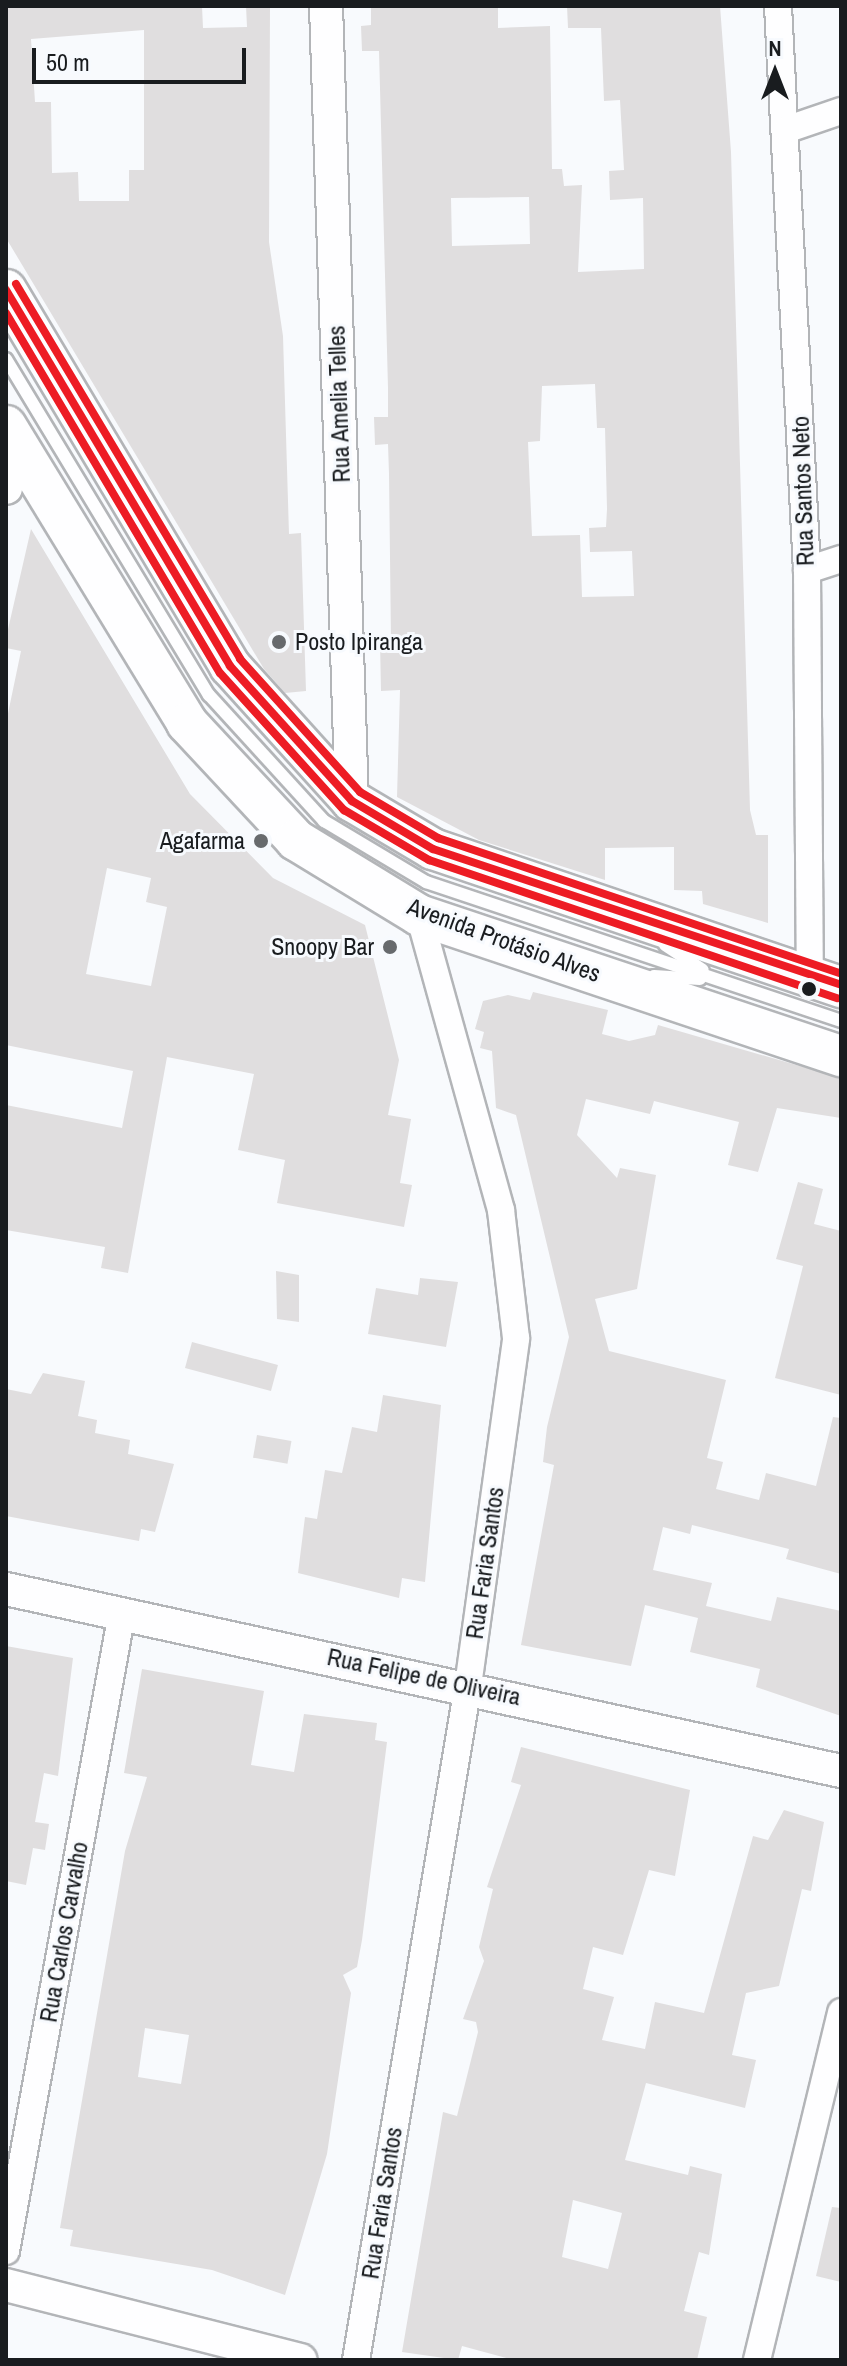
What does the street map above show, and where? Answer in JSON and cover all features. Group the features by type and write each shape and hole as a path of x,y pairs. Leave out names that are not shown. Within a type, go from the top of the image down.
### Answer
{"main road":[{"path":"6,290 230,666 352,801 433,849 610,909 834,991"},
{"name":"Avenida Protásio Alves","path":"10,433 187,723 296,840 419,915 841,1056"}],"street":[{"name":"Rua Amelia Telles","path":"326,6 352,801"},
{"name":"Rua Santos Neto","path":"778,6 788,129 807,570 834,991"},
{"path":"788,129 841,111"},
{"path":"6,488 10,433"},
{"path":"807,570 841,559"},
{"name":"Rua Faria Santos","path":"356,2360 468,1686 516,1338 501,1210 419,915"},
{"name":"Rua Felipe de Oliveira","path":"6,1589 468,1686 841,1771"},
{"name":"Rua Carlos Carvalho","path":"6,2251 122,1613"},
{"path":"757,2360 841,2012"},
{"path":"6,2285 301,2360"}],"lane":[{"path":"6,359 209,695 324,821 426,882 719,981"},
{"path":"610,909 719,981"},
{"path":"588,972 834,991"}],"building":[{"path":"6,6 202,6 203,28 247,27 246,6 270,6 269,242 283,336 289,534 301,533 306,691 285,693 264,669 6,238","holes":["144,30 144,170 129,170 129,201 79,201 78,172 52,173 51,102 35,102 31,39"]},
{"path":"371,6 498,6 498,28 550,26 552,169 562,169 564,186 582,185 578,272 644,269 643,198 610,200 609,171 624,170 620,100 604,101 601,28 568,28 567,6 720,6 731,152 750,810 756,835 768,835 768,923 703,904 702,891 674,890 674,847 605,848 605,880 479,840 397,797 400,690 381,691 380,642 391,641 389,474 388,444 375,445 374,417 388,417 388,388 379,51 362,51 361,26 371,25","holes":["529,197 530,244 452,246 451,198","595,384 597,428 605,428 607,509 606,527 589,528 590,552 632,551 634,596 582,597 580,535 532,536 528,442 540,441 542,386"]},
{"path":"31,529 190,794 273,878 365,925 399,1060 388,1115 411,1119 400,1183 412,1185 404,1227 277,1203 285,1160 238,1150 254,1074 167,1057 128,1273 101,1268 105,1247 6,1230 6,1105 122,1128 133,1071 6,1045 6,723 21,651 6,648","holes":["107,868 151,878 146,902 167,907 151,986 86,974"]},
{"path":"533,992 608,1010 602,1034 629,1041 655,1035 658,1025 841,1078 841,1118 777,1108 758,1172 728,1165 739,1122 654,1101 650,1114 586,1099 577,1135 617,1178 620,1168 656,1175 637,1289 595,1299 609,1351 726,1380 707,1458 723,1462 716,1489 759,1500 766,1473 816,1486 833,1417 841,1418 841,1574 786,1559 789,1549 692,1525 690,1534 663,1527 653,1570 712,1583 706,1606 771,1621 777,1597 841,1611 841,1716 756,1687 760,1669 690,1652 698,1618 645,1605 631,1666 521,1645 554,1465 543,1462 547,1427 569,1337 516,1115 496,1108 492,1051 480,1048 484,1032 475,1029 483,1001 508,995 530,1000"},
{"path":"798,1182 823,1189 814,1224 841,1231 841,1395 775,1378 803,1266 776,1259"},
{"path":"276,1271 299,1275 299,1322 277,1319"},
{"path":"420,1278 458,1282 446,1347 368,1334 376,1288 418,1295"},
{"path":"192,1342 278,1365 271,1391 185,1368"},
{"path":"43,1373 85,1381 78,1416 97,1420 95,1433 130,1440 128,1454 174,1464 155,1532 141,1529 139,1541 6,1516 6,1389 31,1394"},
{"path":"383,1395 441,1405 425,1582 402,1578 399,1598 298,1573 305,1517 317,1519 325,1470 342,1473 352,1427 377,1432"},
{"path":"257,1435 291,1441 287,1464 253,1458"},
{"path":"6,1646 73,1658 58,1776 44,1773 35,1822 49,1824 45,1850 33,1848 26,1885 6,1881"},
{"path":"142,1669 264,1691 251,1765 294,1772 304,1714 377,1723 375,1740 387,1742 357,1967 343,1975 351,1993 327,2154 285,2295 212,2270 70,2246 73,2230 60,2228 125,1851 147,1777 124,1773","holes":["145,2028 189,2035 181,2084 138,2077"]},
{"path":"521,1747 690,1790 675,1876 649,1870 623,1955 593,1947 583,1989 614,1997 602,2040 645,2049 655,2002 704,2013 753,1836 768,1840 784,1810 824,1822 811,1891 802,1889 779,1986 746,1993 732,2055 756,2060 745,2108 646,2083 625,2160 688,2175 690,2166 722,2174 709,2255 699,2252 684,2311 707,2317 697,2360 514,2360 462,2346 458,2360 402,2352 443,2112 457,2116 478,2032 476,2022 463,2019 484,1961 479,1947 493,1889 487,1887 521,1785 511,1782","holes":["573,2200 622,2213 608,2269 562,2257"]},
{"path":"832,2207 841,2208 841,2282 816,2276"}],"transit line":[{"path":"16,284 240,659 360,792 438,838 841,974"},
{"path":"6,290 230,666 352,801 433,849 841,985"},
{"path":"6,313 220,673 344,810 429,860 837,998"}],"place":[{"name":"Posto Ipiranga","path":"279,642"},
{"name":"Agafarma","path":"261,841"},
{"name":"Snoopy Bar","path":"390,947"}]}
